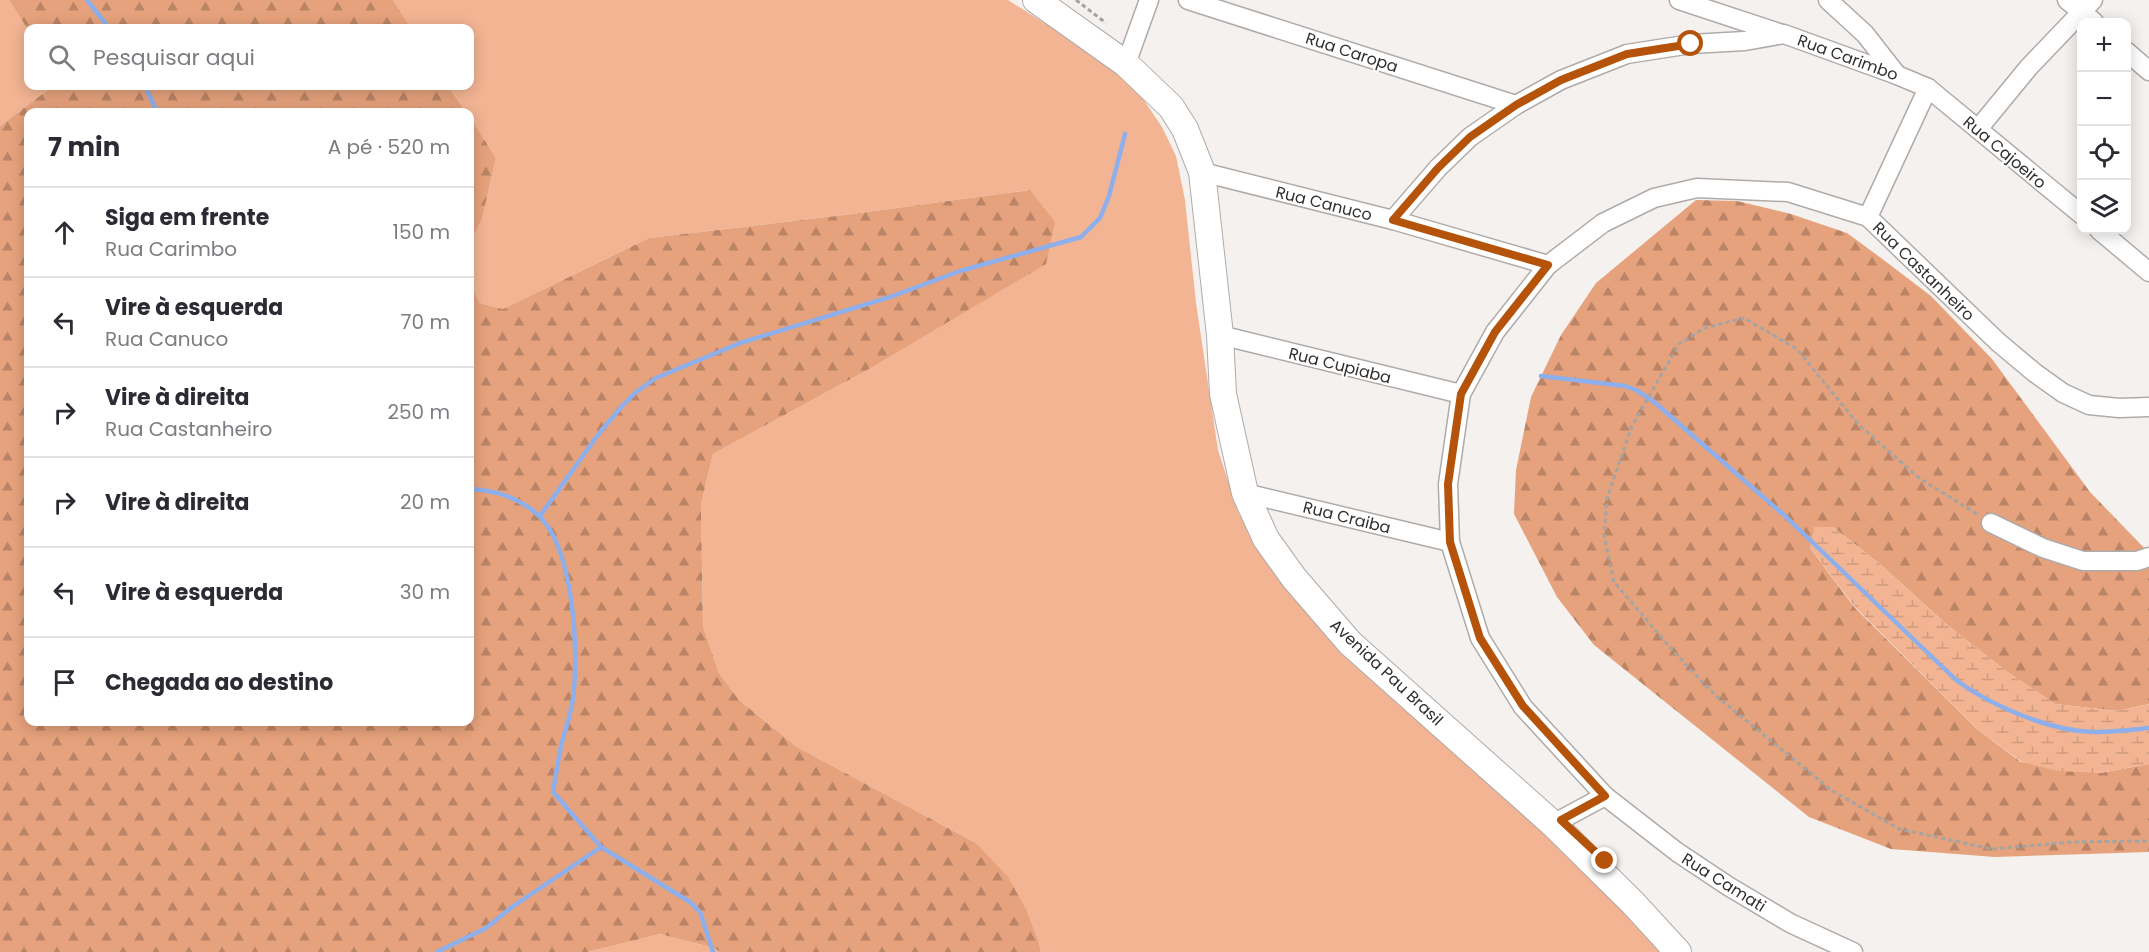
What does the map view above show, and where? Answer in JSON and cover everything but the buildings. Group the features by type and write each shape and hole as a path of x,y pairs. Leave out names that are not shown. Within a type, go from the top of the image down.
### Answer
{"main road":[{"name":"Avenida Pau Brasil","path":"1036,0 1130,54 1185,129 1202,172 1220,335 1223,394 1245,493 1266,539 1293,578 1350,643 1553,824 1633,903 1678,952"}],"street":[{"path":"1130,54 1149,0"},
{"name":"Rua Caropa","path":"1188,0 1516,105"},
{"path":"1679,0 1784,34"},
{"path":"1828,0 1865,34 1897,75"},
{"path":"1978,129 2029,67 2090,11 2067,0"},
{"name":"Rua Carimbo","path":"1393,220 1438,168 1470,137 1516,105 1561,80 1627,54 1691,44 1745,41 1784,34 1928,88"},
{"path":"2131,55 2149,71"},
{"path":"1868,217 1928,88"},
{"name":"Rua Cajoeiro","path":"1928,88 2077,211"},
{"name":"Rua Canuco","path":"1202,172 1393,220 1548,265"},
{"name":"Rua Castanheiro","path":"1605,796 1523,706 1480,638 1450,542 1448,484 1461,394 1495,332 1548,265 1603,223 1654,198 1697,188 1788,192 1868,217 1998,342 2063,393 2089,405 2119,408 2149,407"},
{"path":"2103,234 2149,272"},
{"name":"Rua Cupiaba","path":"1220,335 1461,394"},
{"name":"Rua Craiba","path":"1245,493 1450,542"},
{"path":"1991,523 2043,548 2083,561 2137,561 2149,557"},
{"path":"1553,824 1605,796"},
{"name":"Rua Camati","path":"1605,796 1677,852 1728,886 1790,923 1853,952"}],"path":[{"path":"1076,0 1130,54"},
{"path":"1991,523 1919,478 1858,424 1797,349 1744,318 1705,328 1679,344 1632,426 1607,498 1604,536 1614,582 1714,695 1831,790 1899,829 1992,849 2073,842 2149,841"}],"green space":[{"path":"0,0 9,0 24,24 24,90 48,90 0,126"},
{"path":"9,0 393,0 408,24 24,24"},
{"path":"393,0 1008,0 1105,62 1143,99 1162,127 1176,156 1185,200 1196,303 1218,450 1238,512 1269,565 1292,597 1434,726 1672,952 1041,952 1027,911 976,843 797,747 739,700 719,673 703,626 701,505 713,454 862,373 1029,190 649,238 503,309 480,303 474,292 474,236 482,219 496,158 474,123 474,108 463,108 451,90 474,90 474,24 408,24"},
{"path":"48,90 451,90 463,108 24,108 24,726 474,726 474,292 480,303 503,309 649,238 1030,190 1055,222 1046,264 862,373 713,454 701,505 703,626 719,673 739,700 797,747 976,843 1008,877 1027,911 1041,952 720,952 714,948 660,934 588,952 0,952 0,126"},
{"path":"474,123 496,158 482,219 474,236"},
{"path":"1696,200 1737,201 1791,214 1847,233 1931,296 1992,359 2090,492 2149,553 2149,704 2117,711 2055,704 2006,671 1946,624 1880,564 1833,527 1810,548 1855,608 1978,730 2021,762 2100,773 2149,764 2149,852 1995,857 1891,849 1809,817 1594,645 1557,597 1514,514 1516,470 1531,397 1561,335 1596,283"},
{"path":"1814,527 1833,527 1880,564 1946,624 2006,671 2055,704 2117,711 2149,704 2149,764 2100,773 2058,771 2022,762 1978,730 1855,607 1810,548"},
{"path":"660,934 714,948 720,952 588,952"}],"waterway":[{"path":"87,0 106,24"},
{"path":"147,90 155,108"},
{"path":"540,516 597,436 622,406 636,392 656,378 740,343 890,297 960,271 1081,237 1100,218 1109,196 1125,134"},
{"path":"1541,376 1625,386 1653,401 1785,516 1956,680 1986,699 2039,722 2076,731 2100,732 2149,728"},
{"path":"474,489 507,496 533,510 551,533 567,577 572,603 575,678 570,715 553,792 601,847 690,902 700,912 713,952"},
{"path":"437,952 486,928 512,907 601,847"}],"route":[{"path":"1605,861 1561,820 1605,796 1523,706 1480,638 1450,542 1448,484 1461,394 1495,332 1548,265 1393,220 1438,168 1470,137 1516,105 1561,80 1627,54 1691,44"}]}
